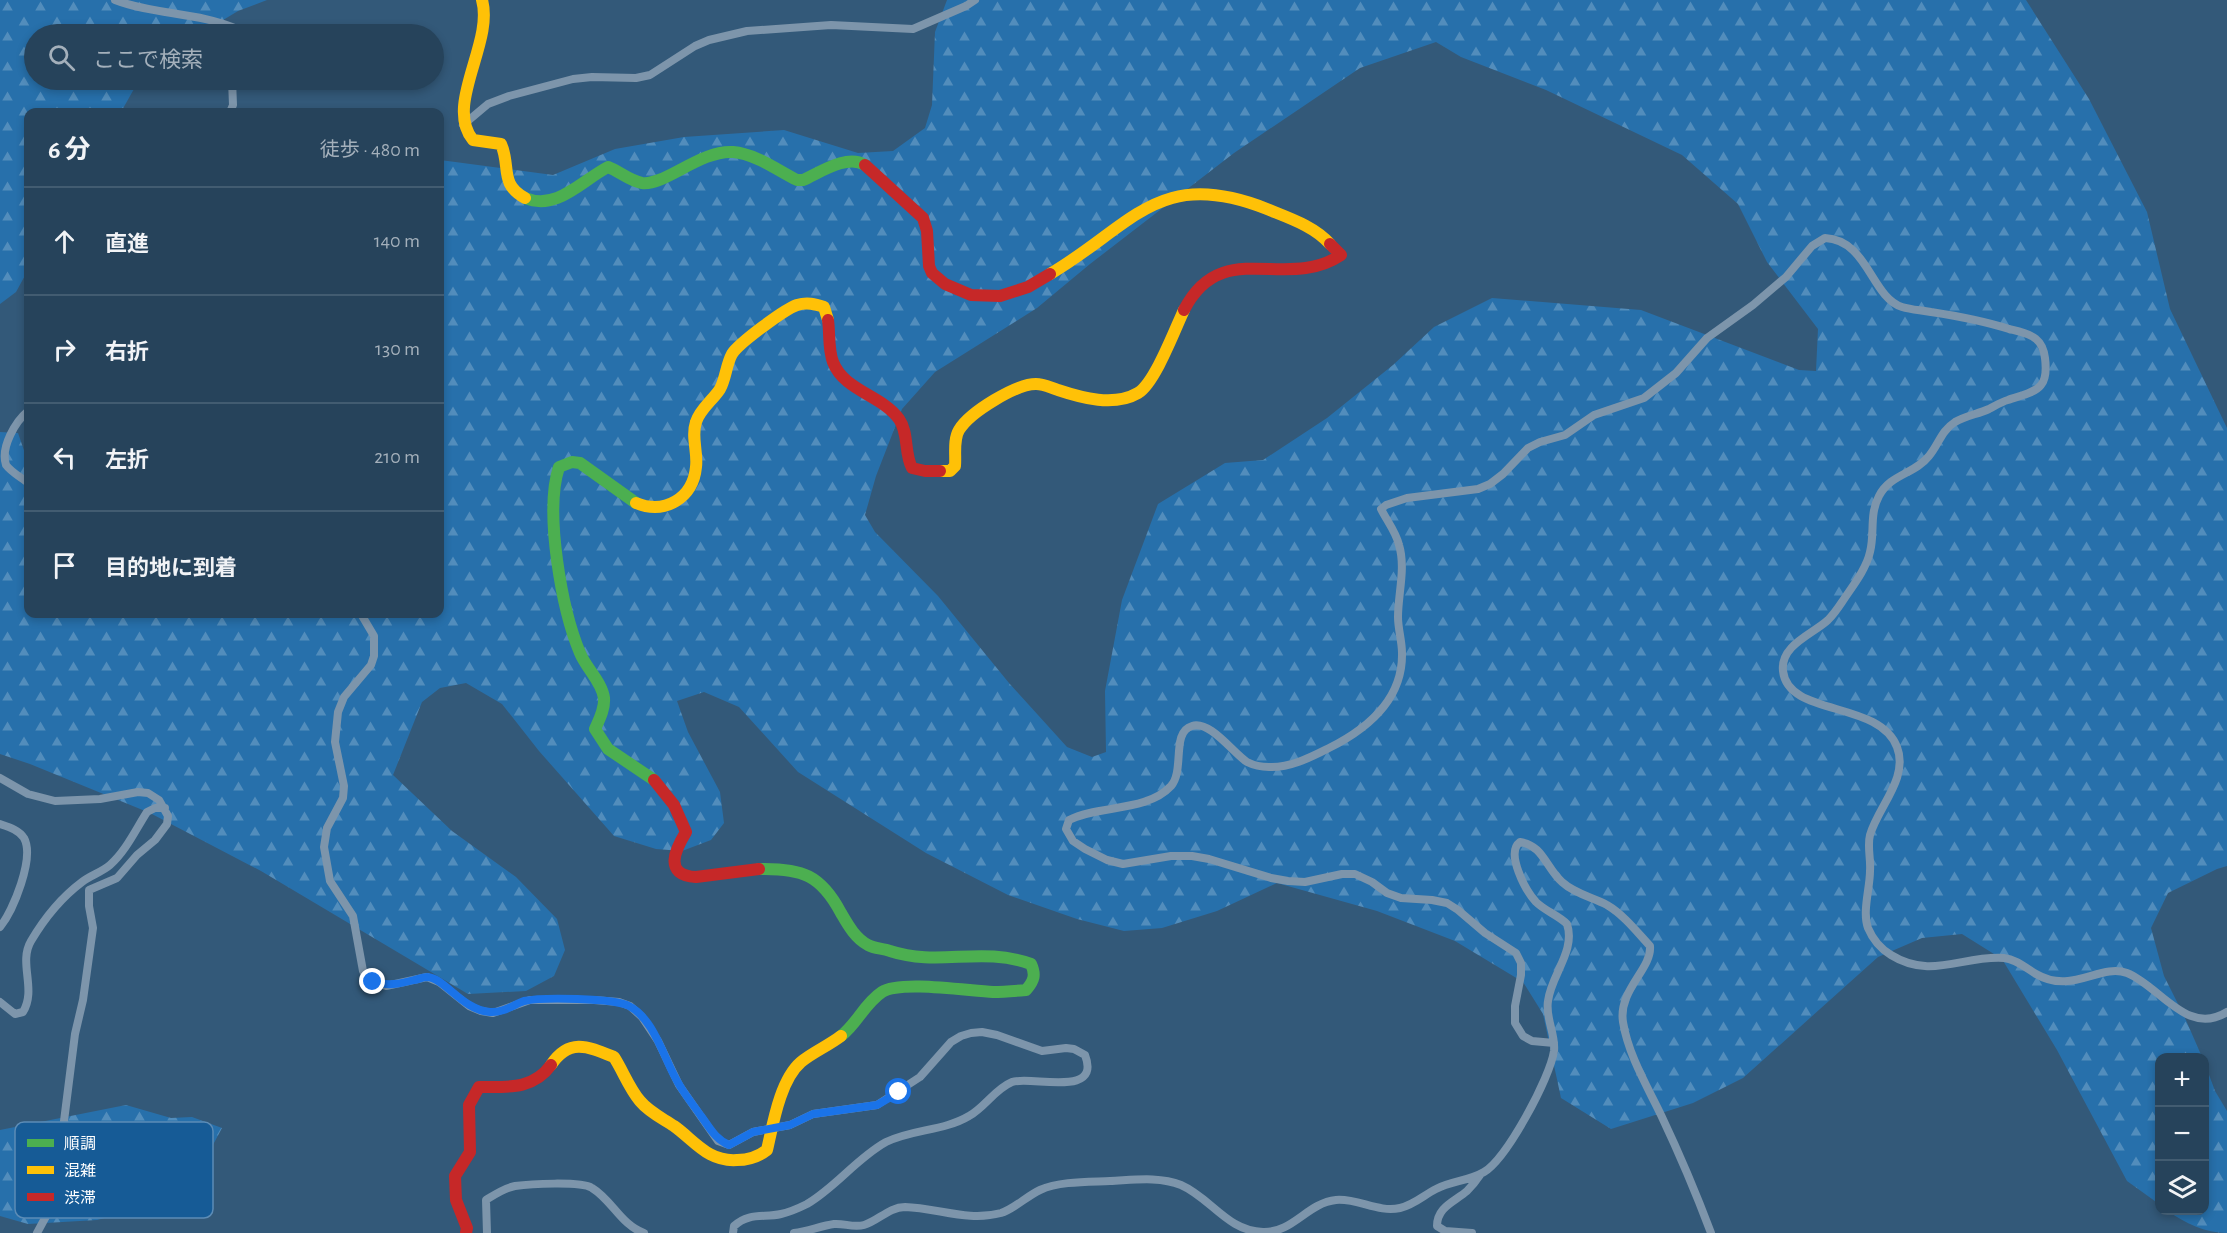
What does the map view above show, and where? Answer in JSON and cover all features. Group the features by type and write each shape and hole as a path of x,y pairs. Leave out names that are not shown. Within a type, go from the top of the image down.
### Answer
{"street":[{"path":"115,0 174,14 218,20 226,24"},
{"path":"466,1233 467,1228 456,1200 455,1176 470,1152 469,1105 475,1091 479,1087 518,1087 531,1083 539,1078 564,1048 574,1045 614,1057 644,1106 680,1130 685,1137 711,1157 744,1160 762,1155 770,1143 772,1128 786,1084 801,1062 827,1047 846,1032 865,1006 884,990 906,986 929,986 997,992 1026,990 1033,982 1035,973 1031,964 1015,957 992,954 910,957 867,944 847,925 828,889 818,880 801,873 748,869 692,877 680,871 673,863 672,857 686,832 682,816 655,781 641,769 619,758 602,744 596,729 604,706 604,696 581,654 561,585 556,554 554,490 555,476 559,467 572,462 580,463 630,499 645,506 666,507 679,498 690,484 696,471 694,427 698,417 722,384 729,358 735,350 780,314 794,306 809,302 824,307 828,315 833,359 837,371 848,381 886,405 900,421 905,435 906,458 912,468 925,471 950,471 955,466 959,431 985,406 1014,392 1036,384 1072,394 1108,400 1140,393 1151,378 1191,297 1202,284 1213,276 1237,269 1320,268 1335,261 1341,255 1314,230 1262,207 1225,196 1201,193 1179,195 1142,209 1060,267 1024,288 994,297 974,296 959,292 932,272 928,262 928,226 923,217 894,194 862,163 847,161 803,180 797,180 750,155 737,152 717,153 687,164 653,182 644,183 608,167 594,173 555,201 543,205 536,204 515,193 511,188 506,173 504,149 501,144 473,140 464,125 467,85 484,22 482,0"},
{"path":"464,125 488,104 509,96 592,77 636,78 650,75 694,46 718,38 747,31 831,25 913,29 975,0"},
{"path":"232,90 232,108"},
{"path":"1554,1043 1532,1041 1523,1036 1515,1023 1515,1006 1521,975 1521,963 1516,953 1512,948 1485,933 1447,903 1401,898 1387,893 1372,882 1355,874 1342,874 1305,882 1288,881 1270,879 1209,859 1191,856 1171,856 1123,864 1107,860 1073,841 1066,829 1069,820 1082,813 1130,806 1165,791 1175,779 1180,763 1182,735 1193,725 1201,725 1212,731 1247,761 1269,767 1284,766 1306,759 1332,746 1376,717 1387,704 1396,687 1402,652 1398,620 1402,573 1400,547 1396,534 1381,509 1407,498 1478,489 1490,484 1528,448 1565,435 1594,415 1644,398 1676,373 1707,338 1753,305 1786,277 1812,246 1825,238 1842,242 1862,260 1893,303 1907,308 1994,324 2030,335 2043,347 2045,355 2045,375 2038,389 1951,425 1943,432 1929,458 1896,476 1884,487 1872,513 1870,552 1864,566 1839,607 1828,619 1794,645 1787,654 1782,667 1786,684 1793,692 1809,700 1860,716 1882,727 1897,745 1899,767 1896,781 1870,835 1866,923 1871,934 1881,948 1894,957 1923,968 2000,958 2010,959 2044,979 2059,982 2116,971 2126,972 2142,981 2184,1014 2198,1019 2210,1019 2227,1012"},
{"path":"24,416 7,436 2,455 6,465 24,480"},
{"path":"363,618 374,636 374,656 371,665 344,697 338,712 335,742 344,786 343,798 327,828 324,847 330,881 353,916 363,971 373,982 386,986 427,977 439,982 469,1006 493,1013 523,1002 545,1000 594,1000 619,1002 630,1006 642,1017 658,1041 679,1085 718,1141 729,1145 753,1132 790,1125 813,1114 877,1105 920,1077 951,1042 971,1033 997,1035 1042,1051 1066,1048 1074,1049 1085,1055 1088,1068 1085,1074 1072,1082 1062,1084 1033,1080 1013,1082 968,1117 911,1132 885,1143 813,1200 780,1215 758,1215 747,1218 734,1226 733,1233"},
{"path":"0,778 28,794 56,801 100,799 138,792 148,793 159,801 168,816 167,824 155,840 137,855 117,878 89,890 93,928 83,1000 75,1034 64,1122"},
{"path":"0,1002 15,1014 23,1012 28,1004 29,985 25,961 26,950 40,927 57,906 81,883 108,867 115,860 147,812 155,808 165,808"},
{"path":"0,824 21,835 26,841 27,851 16,901 0,927"},
{"path":"1472,1233 1446,1231 1437,1226 1437,1218 1440,1210 1469,1189 1499,1158 1531,1107 1550,1066 1554,1043 1548,1017 1548,998 1569,945 1568,924 1536,902 1525,885 1513,854 1516,845 1520,842 1539,850 1553,873 1569,888 1616,912 1650,946 1649,957 1629,989 1623,1006 1622,1020 1639,1068 1712,1233"},
{"path":"794,1233 835,1224 849,1227 865,1225 886,1212 903,1207 968,1217 1002,1212 1044,1188 1076,1183 1131,1180 1160,1180 1179,1185 1196,1194 1230,1222 1253,1231 1272,1232 1291,1224 1324,1202 1344,1200 1377,1208 1401,1208 1413,1204 1437,1188 1482,1173"},
{"path":"487,1233 486,1200 495,1194 513,1186 583,1184 594,1189 625,1222 644,1233"},
{"path":"37,1233 45,1218"}],"green space":[{"path":"0,0 267,0 238,11 217,24 24,24 24,90 133,90 123,108 24,108 24,277 16,292 0,304"},
{"path":"947,0 2026,0 2089,99 2147,212 2170,309 2227,428 2227,866 2168,893 2151,928 2164,976 2200,1053 2155,1053 2155,1201 2127,1181 2057,1050 2002,959 1962,934 1922,938 1878,957 1743,1078 1693,1103 1611,1129 1561,1098 1543,1014 1523,982 1455,941 1377,911 1277,883 1217,911 1162,928 1124,931 1077,919 1008,895 926,853 798,772 739,707 704,692 677,701 688,732 720,792 724,823 711,840 682,851 656,849 614,836 539,751 502,704 466,683 440,688 422,702 393,775 452,831 516,877 557,919 565,950 554,976 526,991 468,994 261,871 150,813 0,754 0,432 18,433 24,450 24,618 444,618 444,161 553,175 615,149 684,137 784,130 858,153 893,151 925,128 932,105 935,32","holes":["1436,42 1461,57 1546,90 1682,155 1738,204 1767,262 1818,329 1816,371 1799,370 1641,310 1492,298 1434,327 1393,365 1327,418 1263,460 1225,463 1158,504 1122,600 1105,691 1106,752 1092,757 1067,747 1009,683 938,596 875,532 865,515 876,476 902,409 935,372 1037,308 1090,264 1234,153 1360,68"]},
{"path":"2209,1075 2215,1091 2227,1111 2227,1233 2211,1231 2174,1215 2209,1215"},
{"path":"126,1105 171,1118 192,1117 206,1122 40,1122"},
{"path":"213,1125 222,1128 213,1145"},
{"path":"15,1127 15,1218 105,1218 28,1224 0,1216 0,1130"}],"traffic: fast":[{"path":"525,198 537,201 558,198 608,167 638,182 651,182 708,156 721,153 742,153 797,180 803,180 842,163 858,162 865,165"},
{"path":"636,503 580,463 572,462 559,467 553,509 557,561 573,635 583,659 603,692 603,710 595,729 608,749 654,780"},
{"path":"759,869 799,872 818,882 826,890 856,935 871,946 926,957 977,956 1013,959 1031,964 1033,968 1033,978 1026,990 993,992 919,986 882,992 841,1036"}],"traffic: slow":[{"path":"482,0 484,17 482,35 466,92 464,109 466,126 473,140 501,144 509,181 517,193 525,198"},
{"path":"1050,274 1149,207 1173,198 1199,194 1230,197 1267,209 1309,227 1330,244"},
{"path":"636,503 657,507 667,505 676,501 689,487 696,467 694,433 696,422 700,413 720,389 730,358 736,349 773,319 797,305 811,304 824,307 828,320"},
{"path":"940,471 950,471 955,466 956,438 959,430 973,415 994,400 1027,385 1045,385 1077,396 1098,400 1119,400 1138,393 1158,367 1184,310"},
{"path":"551,1065 565,1051 579,1047 614,1057 633,1091 647,1108 710,1154 727,1160 741,1160 749,1159 767,1150 778,1103 794,1070 806,1058 841,1036"}],"traffic: jam":[{"path":"865,165 923,218 927,231 929,266 932,273 945,284 971,295 1000,296 1028,287 1050,274"},
{"path":"1184,310 1199,288 1217,275 1236,270 1299,269 1320,265 1341,255 1330,244"},
{"path":"828,320 830,352 838,372 854,386 883,404 899,419 904,430 912,468 940,471"},
{"path":"654,780 674,805 686,832 678,846 674,860 679,872 696,877 759,869"},
{"path":"466,1233 467,1228 456,1200 455,1176 470,1152 469,1105 479,1087 509,1087 528,1083 544,1073 551,1065"}],"route":[{"path":"373,982 386,986 427,977 439,982 469,1006 493,1013 530,1000 594,1000 619,1002 630,1006 642,1017 658,1041 679,1085 718,1141 729,1145 753,1132 790,1125 813,1114 877,1105 899,1092"}]}
